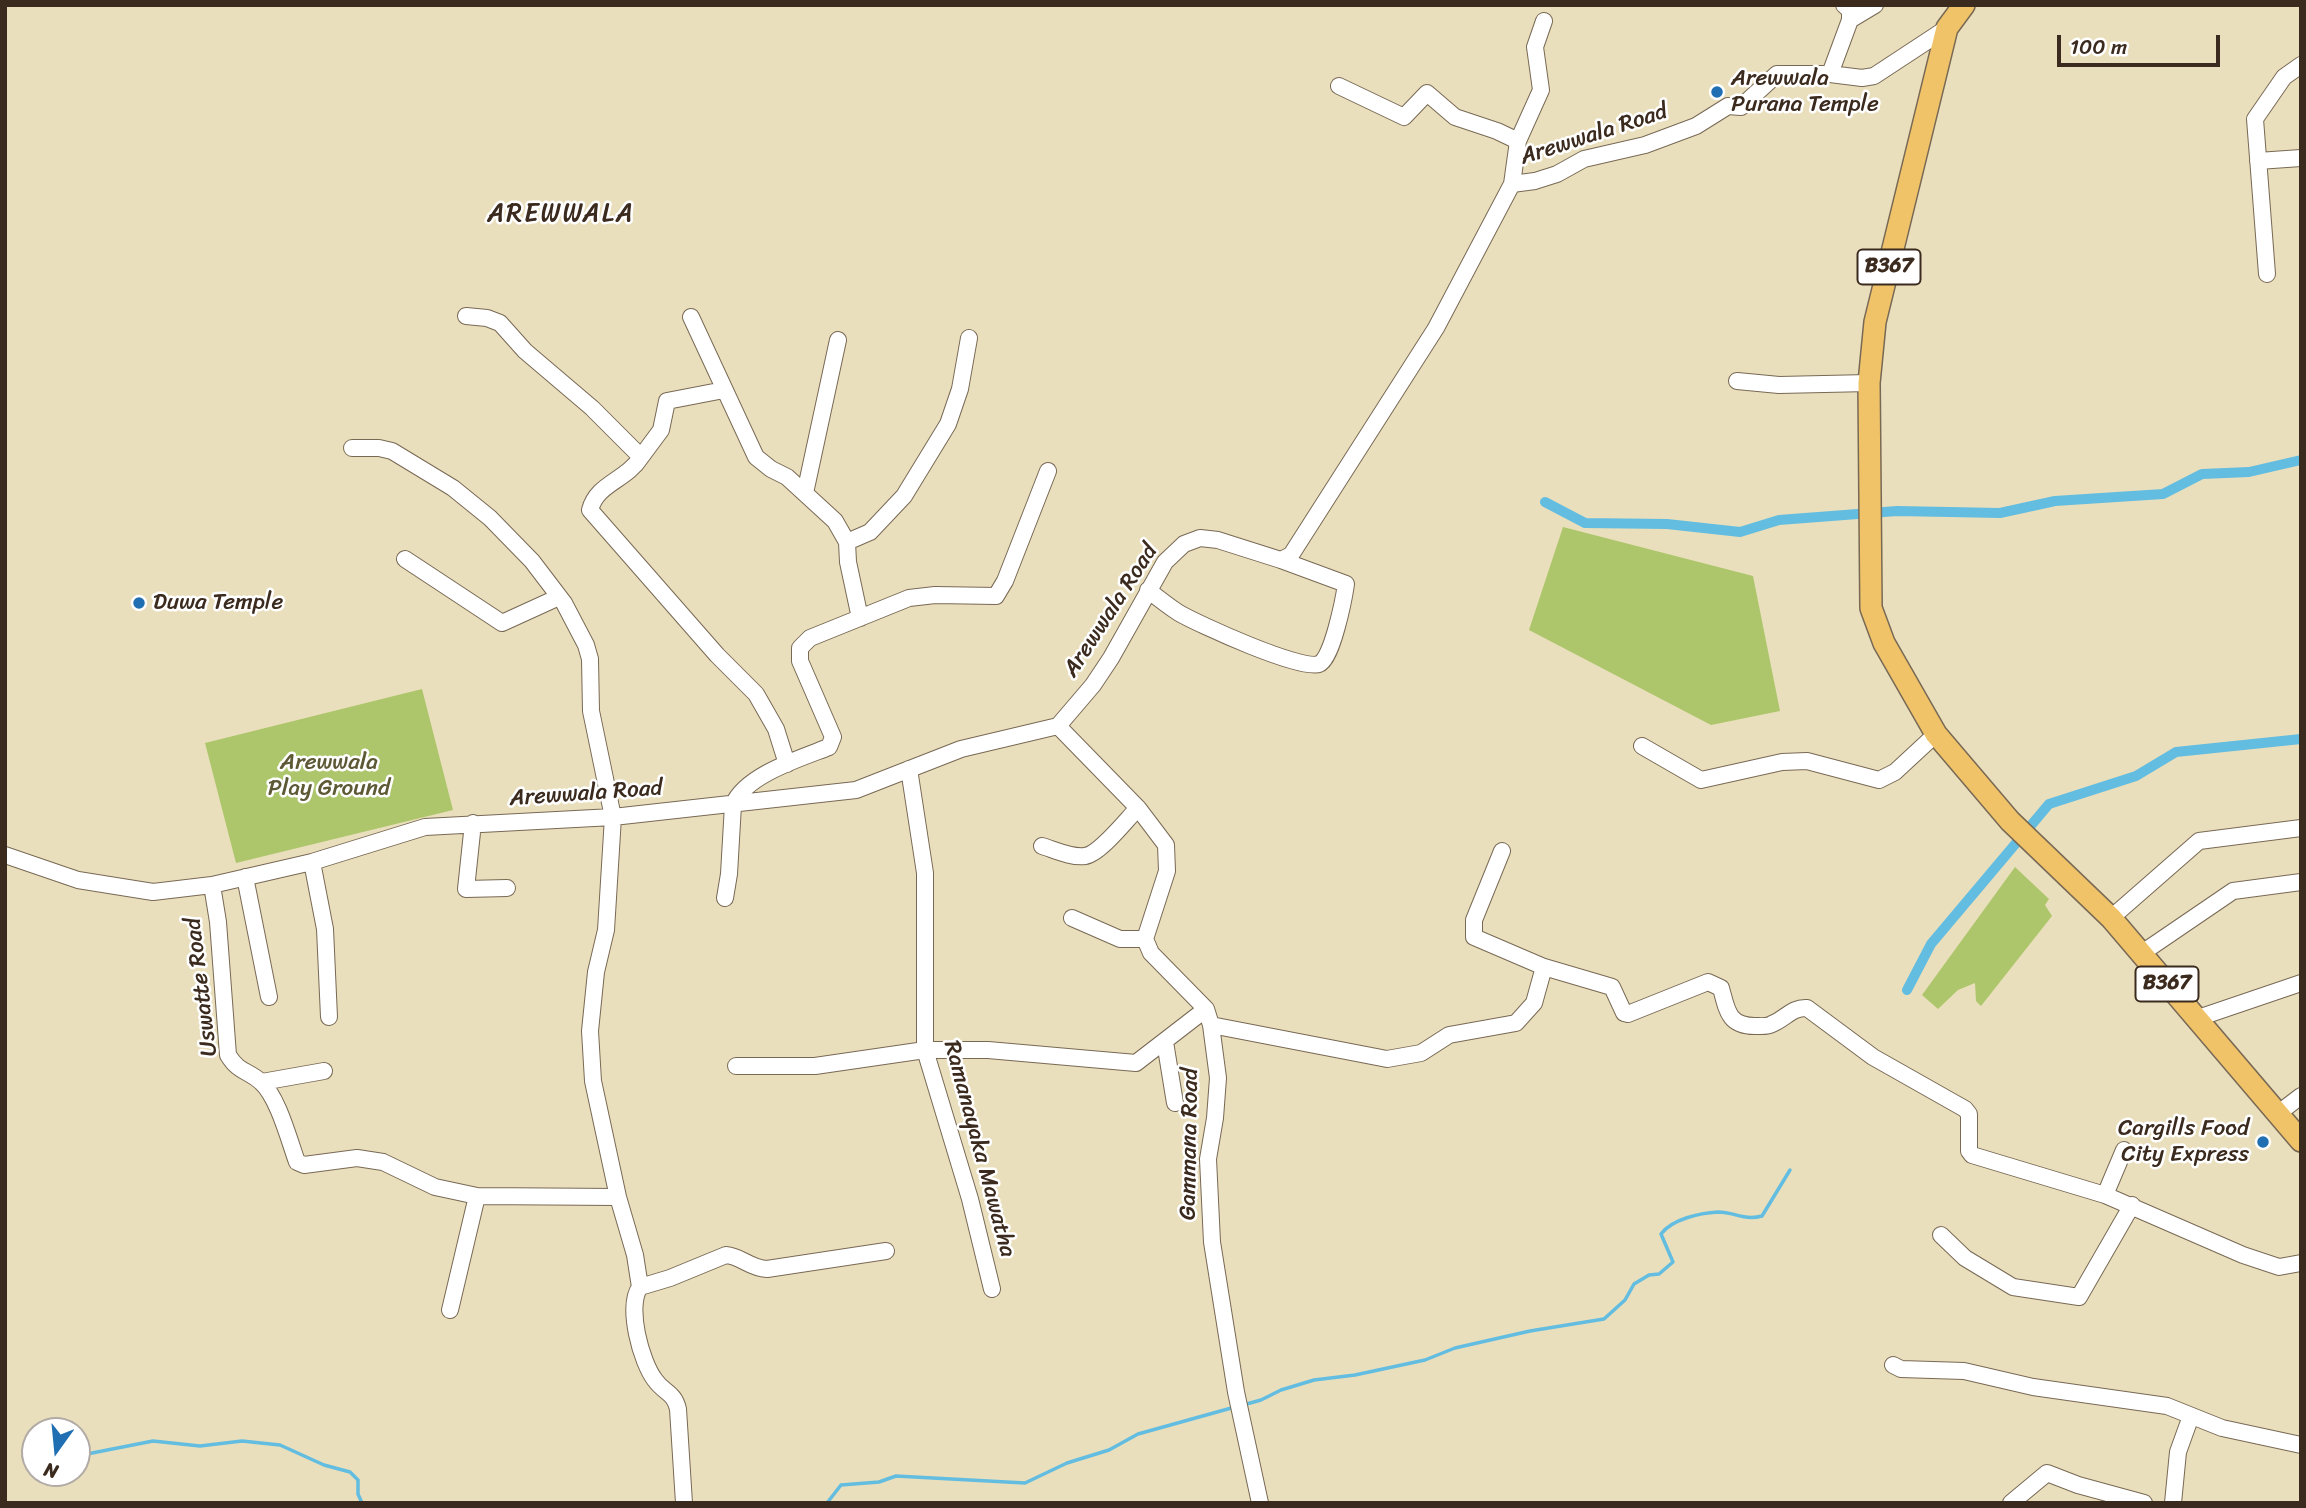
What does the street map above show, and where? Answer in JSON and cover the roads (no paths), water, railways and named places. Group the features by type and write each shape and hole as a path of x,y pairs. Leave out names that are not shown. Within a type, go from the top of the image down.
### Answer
{"main road":[{"name":"B367","path":"1964,5 1947,29 1875,322 1869,383 1871,608 1875,625 1903,680 1936,734 2024,835 2111,918 2276,1115 2301,1141"}],"street":[{"path":"1830,74 1847,13 1875,5"},
{"path":"1512,184 1518,141 1541,90 1535,47 1544,22"},
{"name":"Arewwala Road","path":"5,855 78,880 120,888 153,892 212,885 312,862 425,827 613,817 856,790 961,749 1058,726 1093,685 1148,590 1171,555 1184,544 1200,538 1218,540 1281,560 1291,555 1436,328 1512,184 1535,181 1557,174 1584,159 1644,145 1696,126 1720,109 1728,106 1741,107 1777,74 1830,74 1862,78 1874,76 1947,29"},
{"path":"2267,274 2255,119 2284,77 2301,65"},
{"path":"1339,86 1404,117 1427,93 1455,117 1518,141"},
{"path":"2258,161 2301,158"},
{"path":"466,316 487,318 500,323 525,351 592,408 641,457"},
{"path":"691,317 756,457 787,477 835,521 847,542 848,562 860,618"},
{"path":"847,542 870,531 904,496 923,465 947,424 960,389 969,338"},
{"path":"805,493 838,340"},
{"path":"1737,381 1779,385 1869,383"},
{"path":"724,390 667,401 662,430 635,467 594,496 590,510 717,655 756,694 776,729 787,764"},
{"path":"352,448 393,451 453,488 490,518 532,561 559,597 586,645 590,659 591,711 613,817 606,930 596,972 590,1031 593,1081 618,1197 635,1255 640,1287"},
{"path":"725,898 733,805 737,796 748,784 828,747 833,737 800,661 800,648 810,638 909,598 935,595 996,596 1005,581 1048,471"},
{"path":"405,559 502,623 559,597"},
{"path":"1148,590 1179,613 1246,644 1306,664 1318,665 1323,662 1334,637 1346,584 1281,560"},
{"path":"1058,726 1138,808 1166,845 1167,871 1145,939 1121,939 1072,918"},
{"path":"1642,746 1700,780 1782,762 1807,761 1879,780 1895,772 1936,734"},
{"name":"Ramanayaka Mawatha","path":"909,769 925,873 925,1051 970,1199 992,1289"},
{"path":"1042,846 1087,856 1099,848 1138,808"},
{"path":"473,823 466,889 506,888"},
{"path":"2111,918 2199,841 2301,828"},
{"path":"1502,851 1474,920 1474,937 1544,967 1612,987 1624,1013 1628,1014 1707,982 1721,988 1733,1020 1745,1026 1770,1026 1798,1007 1807,1008 1873,1057 1965,1109 1969,1114 1969,1151 1972,1154 2105,1195 2243,1255 2279,1267 2301,1263"},
{"path":"312,862 325,929 329,1017"},
{"path":"245,877 269,997"},
{"path":"2142,953 2233,891 2301,882"},
{"name":"Uswatte Road","path":"212,885 218,922 228,1055 236,1067 262,1082 271,1095 297,1162 304,1165 357,1158 383,1162 435,1187 477,1196 618,1197"},
{"name":"Gammana Road","path":"1145,939 1152,953 1206,1009 1211,1025 1218,1078 1208,1159 1212,1242 1239,1406 1260,1503"},
{"path":"1211,1025 1387,1059 1421,1053 1449,1035 1516,1023 1534,1003 1544,967"},
{"path":"2195,1019 2301,983"},
{"path":"736,1066 816,1066 925,1051 988,1050 1136,1063 1206,1009"},
{"path":"1165,1042 1175,1103"},
{"path":"262,1082 324,1071"},
{"path":"2276,1115 2301,1096"},
{"path":"2105,1195 2124,1150"},
{"path":"450,1310 477,1196"},
{"path":"1941,1234 1965,1258 2013,1287 2079,1297 2132,1205"},
{"path":"684,1503 676,1398 655,1382 645,1362 633,1311 635,1294 640,1287 726,1255 733,1255 749,1266 767,1269 886,1251"},
{"path":"1893,1365 1901,1369 1964,1371 2033,1387 2167,1406 2222,1428 2301,1445"},
{"path":"2173,1503 2178,1452 2191,1416"},
{"path":"2011,1503 2047,1473 2078,1485 2144,1503"}],"waterway":[{"path":"1545,502 1585,523 1667,524 1740,532 1779,520 1897,511 2000,513 2055,501 2163,494 2202,474 2249,472 2301,460"},
{"path":"1907,990 1931,944 2049,804 2136,776 2176,752 2301,739"},
{"path":"1243,1405 1314,1380 1355,1375 1425,1360 1455,1348 1530,1331 1604,1319 1625,1300 1634,1284 1649,1275 1659,1274 1673,1262 1661,1234 1672,1224 1695,1215 1711,1213 1762,1216 1790,1170"},
{"path":"827,1503 841,1485 879,1482 896,1476 1025,1483 1067,1463 1109,1450 1138,1434 1235,1407"},
{"path":"91,1453 153,1441 200,1446 242,1441 280,1445 324,1465 350,1472 358,1480 358,1494 362,1503"}],"place":[{"name":"Arewwala Purana Temple","path":"1717,92"},
{"name":"Duwa Temple","path":"139,603"},
{"name":"Cargills Food City Express","path":"2263,1142"}],"district":[{"name":"AREWWALA","path":"561,214"}],"park label":[{"name":"Arewwala Play Ground","path":"329,776"}]}
